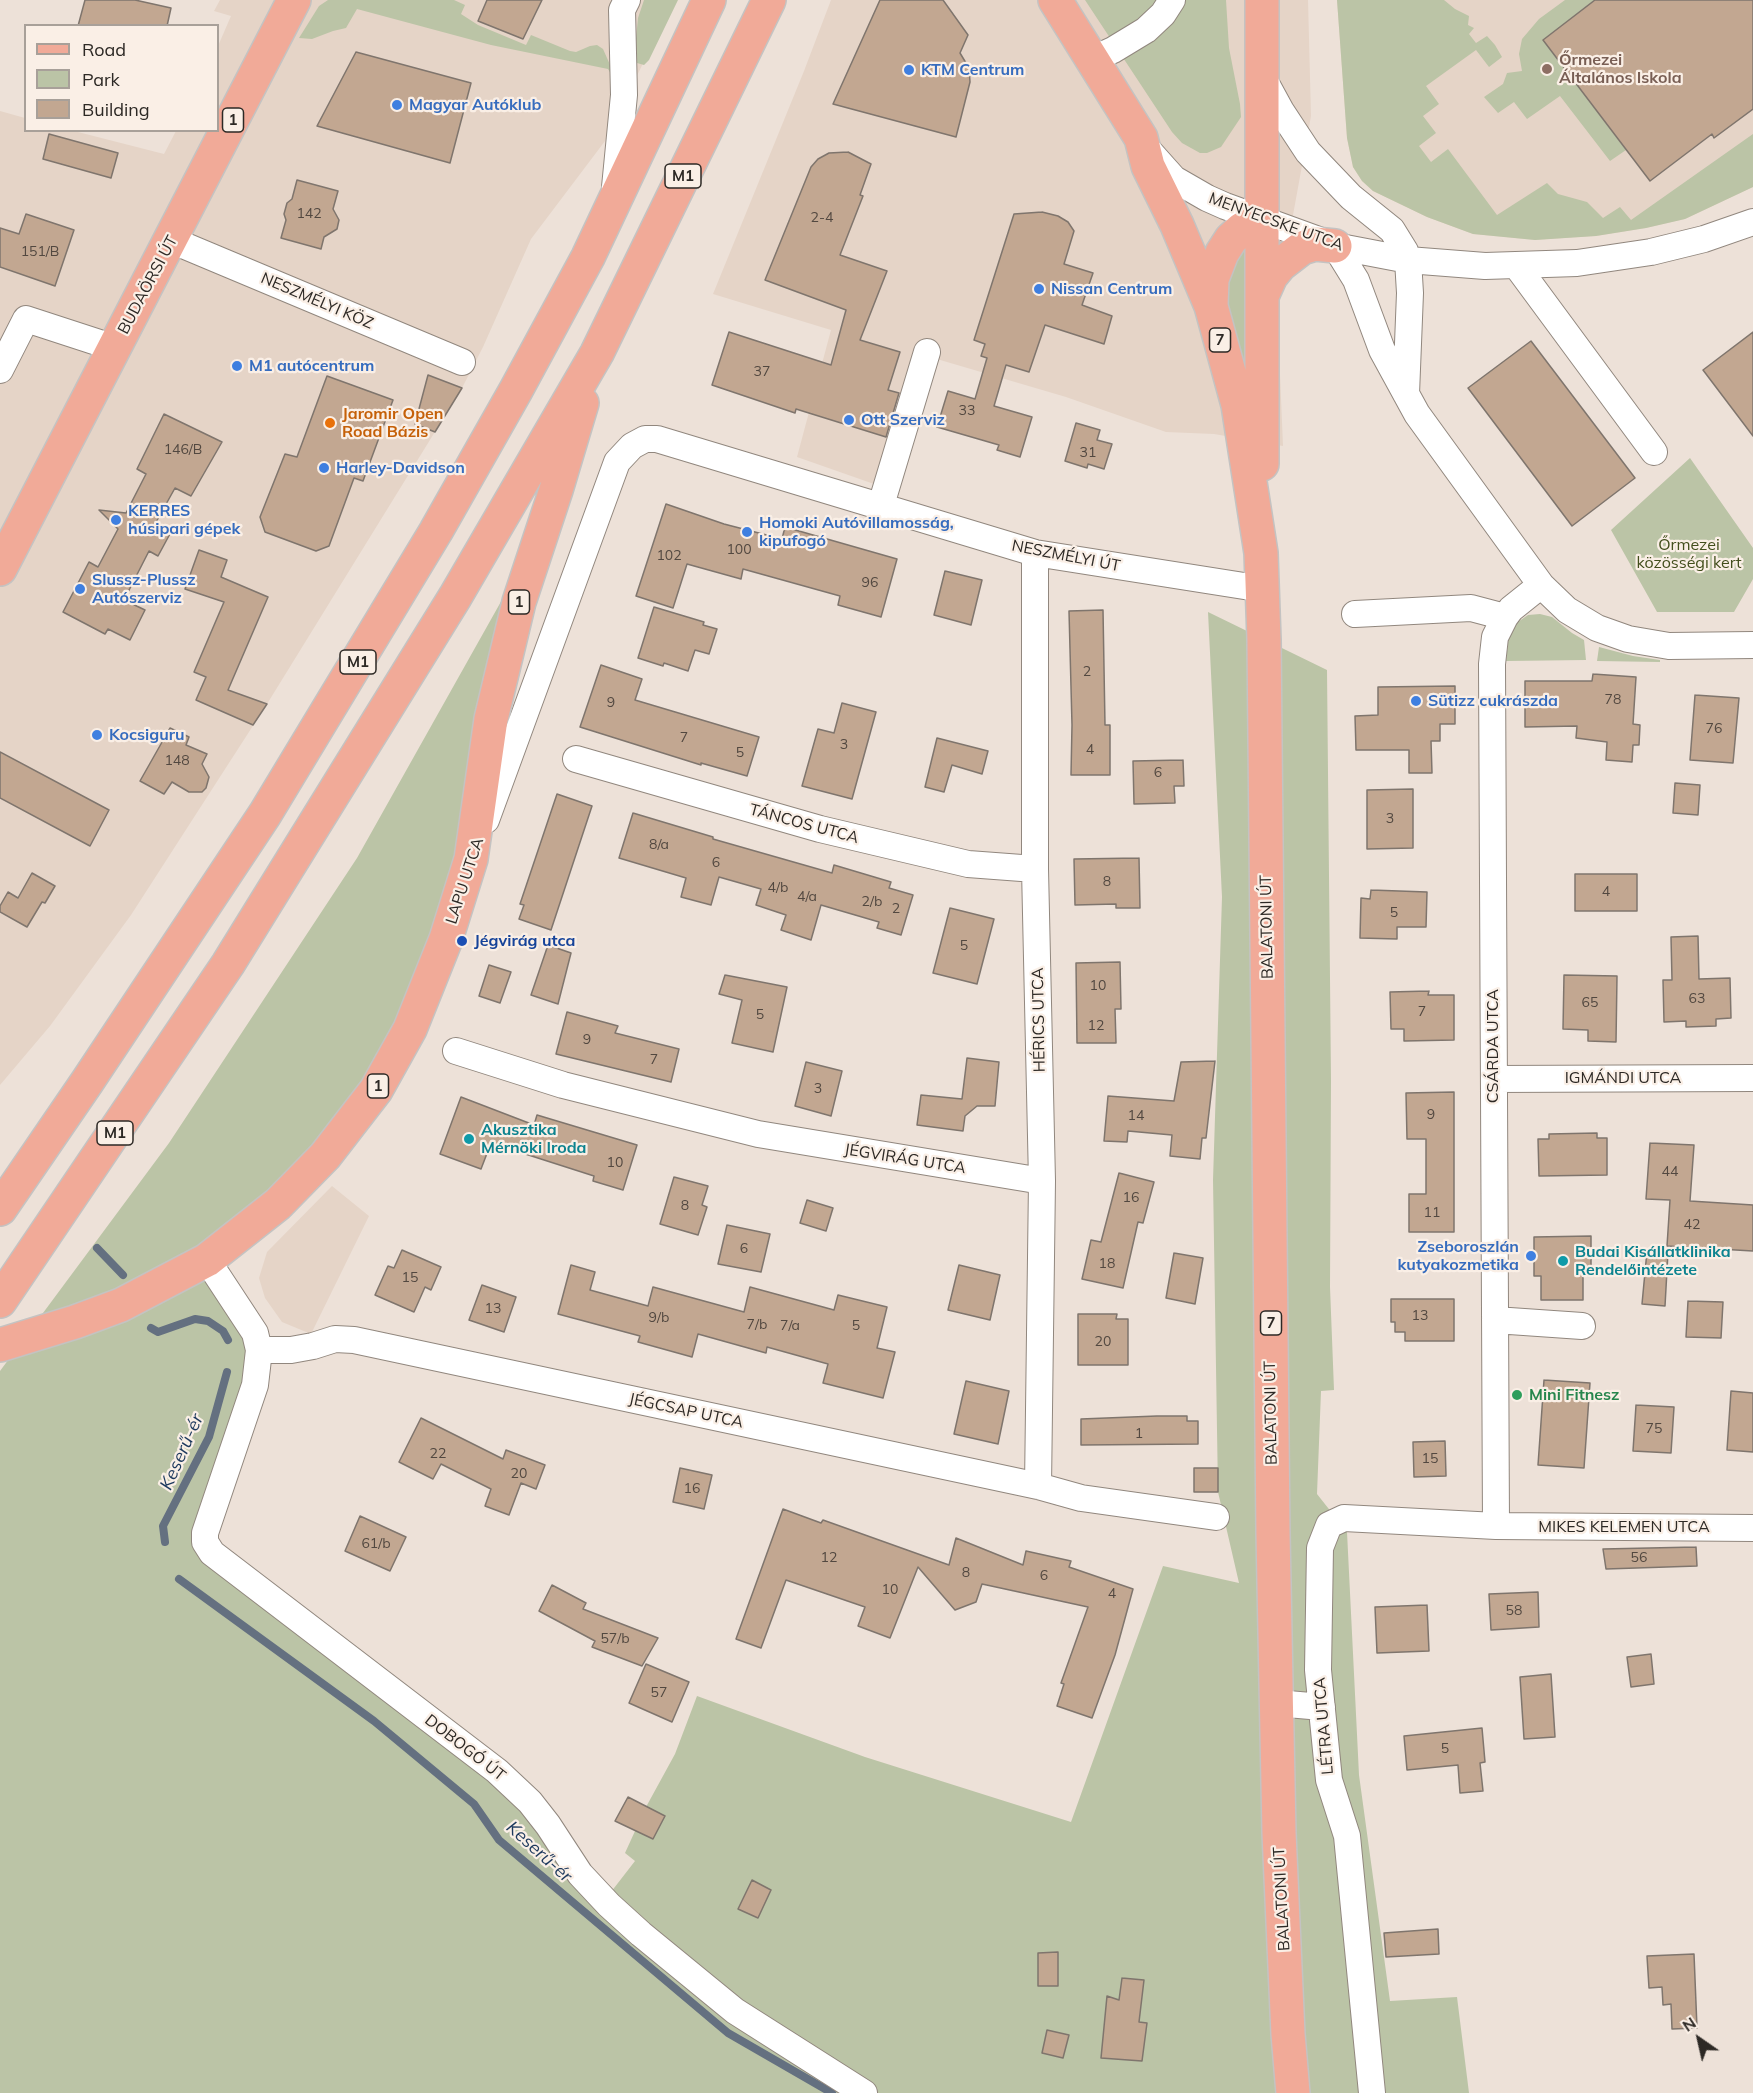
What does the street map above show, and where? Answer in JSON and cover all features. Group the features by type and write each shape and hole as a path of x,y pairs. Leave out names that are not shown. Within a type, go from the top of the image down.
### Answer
{"main road":[{"name":"BUDAÖRSI ÚT","path":"0,569 294,0"},
{"name":"M1","path":"0,1209 265,814 374,636 516,390 588,257 709,0"},
{"name":"M1","path":"0,1301 228,964 455,597 597,353 769,0"},
{"name":"7","path":"1054,0 1141,138 1148,166 1177,225 1211,306 1238,405 1261,553"},
{"name":"7","path":"1261,553 1264,394 1262,0"},
{"path":"1211,306 1212,279 1222,253 1231,239 1242,229 1262,219"},
{"path":"1263,294 1271,276 1280,265 1302,248 1315,244 1335,246"},
{"name":"1","path":"471,859 491,719 519,602 556,490 597,353"},
{"name":"BALATONI ÚT","path":"1261,553 1272,1521 1279,1833 1288,2034 1293,2093"},
{"name":"LAPU UTCA","path":"207,1260 286,1196 325,1156 376,1090 410,1029 446,939 471,859"},
{"name":"1","path":"0,1345 75,1323 121,1305 207,1260"}],"street":[{"path":"1091,60 1146,30 1163,14 1172,0"},
{"path":"613,204 624,95 617,3"},
{"path":"1263,78 1308,152 1351,197 1392,230 1485,266"},
{"name":"MENYECSKE UTCA","path":"1141,138 1156,160 1174,179 1208,198 1335,246 1408,260 1485,266 1577,264 1651,252 1704,239 1753,222"},
{"path":"1392,230 1408,260 1410,293 1406,394"},
{"name":"NESZMÉLYI KÖZ","path":"171,240 462,362"},
{"path":"1335,246 1356,280 1382,350 1434,441 1541,585 1567,610 1597,628 1628,639 1669,646 1753,645"},
{"path":"1516,266 1654,452"},
{"path":"0,370 26,319 115,348"},
{"path":"881,506 927,352"},
{"name":"NESZMÉLYI ÚT","path":"632,446 645,439 657,439 1035,553 1263,589"},
{"name":"LAPU UTCA","path":"471,859 617,462 632,446"},
{"name":"HÉRICS UTCA","path":"1035,553 1035,869 1042,1182 1038,1486"},
{"name":"CSÁRDA UTCA","path":"1496,1526 1491,692 1495,637 1504,617 1541,585"},
{"path":"1355,614 1471,608 1504,617"},
{"name":"TÁNCOS UTCA","path":"576,759 820,829 968,864 1035,869"},
{"name":"JÉGVIRÁG UTCA","path":"456,1051 564,1084 758,1134 1042,1182"},
{"name":"IGMÁNDI UTCA","path":"1494,1078 1753,1078"},
{"path":"207,1260 255,1333 259,1350"},
{"path":"1494,1320 1582,1326"},
{"name":"JÉGCSAP UTCA","path":"259,1350 291,1350 335,1340 354,1340 1038,1486 1081,1498 1216,1517"},
{"name":"DOBOGÓ ÚT","path":"259,1350 255,1385 205,1533 205,1542 212,1553 497,1771 530,1802 580,1874 641,1934 735,2011 864,2093"},
{"name":"LÉTRA UTCA","path":"1372,2093 1347,1836 1329,1780 1318,1670 1320,1548 1329,1525 1344,1518 1496,1526"},
{"name":"MIKES KELEMEN UTCA","path":"1496,1526 1753,1528"},
{"path":"1276,1703 1322,1707"}],"shaded area":[{"path":"220,0 674,0 605,141 531,239 483,347 462,388 267,704 131,915 50,1026 0,1085 0,111 24,118 24,132 78,132 164,154 175,132 219,132 219,44 231,16 214,11"},
{"path":"831,0 1308,0 1311,116 1277,303 1283,446 1214,434 1166,432 1066,397 913,352 874,484 797,457 831,330 713,294"},
{"name":"Őrmezei Általános Iskola","path":"1337,0 1753,0 1753,187 1685,219 1596,236 1535,240 1473,234 1427,217 1373,191 1362,181 1353,167 1347,138"},
{"path":"332,1186 369,1216 311,1334 282,1322 265,1298 259,1278 267,1252"}],"green space":[{"path":"328,0 454,0 465,5 461,14 478,25 526,45 531,35 576,52 597,45 603,49 611,67 611,74 608,69 491,45 357,9 346,28 312,39 299,38 319,6"},
{"path":"644,0 678,0 649,60 644,65 637,63 636,38 638,18"},
{"path":"1085,0 1226,0 1229,48 1241,117 1221,147 1207,153 1200,153 1182,143 1172,132"},
{"path":"1337,0 1444,0 1469,16 1468,25 1474,28 1469,34 1476,43 1487,36 1495,45 1502,57 1489,67 1476,50 1426,86 1439,104 1423,116 1436,133 1419,146 1431,162 1448,149 1497,215 1547,183 1558,194 1587,202 1603,218 1620,207 1631,220 1753,134 1753,187 1685,219 1596,236 1535,240 1473,234 1427,217 1373,191 1362,181 1353,167 1347,138"},
{"path":"1565,0 1595,0 1543,40 1626,150 1610,161 1560,96 1527,119 1514,102 1498,113 1484,97 1503,84 1507,73 1522,71 1519,54 1522,39 1539,19"},
{"path":"1242,247 1249,250 1252,418 1224,285"},
{"name":"Őrmezei közösségi kert","path":"1690,458 1753,548 1753,579 1734,612 1657,612 1611,530"},
{"path":"544,525 471,859 376,1090 207,1260 255,1333 205,1533 511,1792 611,1892 635,1861 625,1853 646,1807 675,1754 697,1696 865,1757 1071,1822 1163,1566 1239,1583 1218,1492 1213,1180 1222,897 1208,612 1327,670 1331,1081 1330,1287 1334,1390 1321,1391 1317,1494 1347,1532 1359,1775 1390,2001 1457,1997 1469,2093 0,2093 0,1371 169,1143 357,858"},
{"path":"1540,614 1552,617 1584,640 1586,660 1506,661 1509,634 1515,624 1528,615"},
{"path":"1599,647 1660,660 1660,662 1597,661"}],"building":[{"path":"85,0 135,0 171,8 167,24 79,24"},
{"path":"487,0 542,0 523,39 478,21"},
{"name":"KTM Centrum","path":"880,0 943,0 968,35 960,53 969,68 970,82 956,137 833,104"},
{"path":"1595,0 1753,0 1753,109 1714,138 1712,134 1650,181 1543,40"},
{"name":"Magyar Autóklub","path":"356,52 471,83 450,163 317,126"},
{"path":"49,134 118,153 111,178 43,159"},
{"path":"848,152 871,164 860,195 863,196 840,255 887,271 860,340 900,352 888,390 899,393 886,437 796,409 795,413 712,385 729,332 831,365 846,310 765,280 811,167 818,159 829,153"},
{"path":"297,180 338,191 333,209 339,220 337,229 324,237 321,249 281,238 286,220 284,214 287,203 292,199"},
{"name":"Nissan Centrum","path":"1042,212 1058,216 1068,222 1074,231 1064,264 1093,273 1082,305 1112,316 1104,344 1045,325 1029,372 1006,365 994,406 1032,417 1020,457 997,450 999,445 937,427 948,391 975,399 987,358 981,356 985,344 974,340 1014,214"},
{"path":"26,214 74,230 55,286 0,267 0,228 19,234"},
{"path":"1753,332 1753,436 1703,370"},
{"path":"1531,341 1635,478 1572,526 1468,388"},
{"path":"428,375 462,388 435,432 415,424"},
{"name":"Harley-Davidson","path":"327,376 393,400 363,481 354,478 329,546 316,551 265,532 260,517 285,454 297,457"},
{"path":"164,414 222,442 191,496 175,488 155,524 171,532 158,556 149,551 124,600 145,610 130,640 108,629 105,634 63,612 89,562 98,567 118,529 99,510 126,513 146,474 137,469"},
{"path":"1076,423 1100,430 1097,440 1112,444 1104,469 1088,464 1087,468 1065,461"},
{"path":"666,504 724,524 782,539 785,527 897,559 881,617 838,605 840,596 743,569 741,579 687,564 673,608 636,596"},
{"path":"199,550 227,560 221,577 268,597 228,690 267,704 253,725 196,700 206,677 194,672 224,602 185,589"},
{"path":"945,571 982,580 971,625 934,615"},
{"path":"654,607 704,622 703,625 717,629 709,654 695,650 688,671 638,658"},
{"path":"1103,610 1105,725 1110,725 1110,775 1071,775 1069,611"},
{"path":"601,665 642,679 635,700 759,737 747,776 701,763 701,765 580,727"},
{"path":"1593,674 1636,677 1633,724 1640,725 1639,745 1633,745 1632,762 1606,760 1607,742 1576,738 1577,726 1525,727 1525,681 1592,681"},
{"name":"Sütizz cukrászda","path":"1455,686 1455,724 1440,724 1440,741 1431,741 1432,773 1409,773 1409,750 1356,750 1355,716 1378,715 1378,687"},
{"path":"1695,695 1739,698 1733,763 1690,760"},
{"path":"842,703 876,712 852,799 802,786 818,729 834,733"},
{"path":"170,728 189,737 186,745 207,754 202,764 209,777 206,788 202,792 189,792 172,782 164,794 140,781"},
{"path":"937,738 988,751 982,774 952,765 944,792 925,787"},
{"path":"0,752 109,810 90,846 0,798"},
{"path":"1183,760 1184,786 1174,786 1175,803 1134,804 1133,761"},
{"path":"1675,783 1700,785 1698,815 1673,813"},
{"path":"1413,789 1413,848 1367,849 1367,790"},
{"path":"557,794 592,806 551,930 519,919 524,905 520,904"},
{"path":"633,813 832,873 834,865 891,882 889,888 913,895 901,935 877,928 879,922 821,905 811,940 781,930 786,915 756,905 761,889 719,877 711,905 681,897 686,878 619,858"},
{"path":"1139,858 1140,908 1116,908 1116,904 1075,905 1074,859"},
{"path":"32,873 55,886 27,927 0,912 0,906 8,892 18,898"},
{"path":"1575,874 1637,874 1637,911 1575,911"},
{"path":"1371,890 1427,892 1426,927 1397,927 1397,939 1360,938 1361,898 1370,899"},
{"path":"950,908 994,919 977,984 933,973"},
{"path":"1698,936 1699,979 1730,978 1731,1018 1716,1019 1716,1026 1686,1027 1686,1021 1664,1022 1663,980 1672,980 1671,937"},
{"path":"548,945 571,953 558,1004 531,995"},
{"path":"1120,962 1121,1009 1115,1009 1116,1043 1077,1043 1076,963"},
{"path":"489,965 511,972 500,1003 479,996"},
{"path":"725,975 787,987 773,1052 732,1043 742,1000 719,994"},
{"path":"1564,975 1617,976 1616,1042 1588,1041 1588,1030 1563,1029"},
{"path":"1429,991 1428,995 1454,995 1454,1040 1404,1041 1404,1029 1391,1029 1390,992"},
{"path":"567,1012 618,1026 615,1033 679,1049 671,1082 556,1054"},
{"path":"967,1058 999,1062 995,1106 977,1106 965,1116 963,1131 917,1125 921,1095 962,1099"},
{"path":"1215,1061 1206,1138 1202,1138 1200,1159 1170,1156 1172,1135 1128,1131 1127,1142 1104,1141 1108,1096 1174,1101 1181,1062"},
{"path":"806,1062 842,1071 831,1116 795,1106"},
{"path":"1454,1092 1454,1232 1409,1232 1409,1194 1426,1194 1426,1139 1407,1139 1406,1093"},
{"path":"461,1097 534,1125 537,1115 637,1145 623,1190 593,1181 594,1176 491,1143 481,1169 440,1154"},
{"path":"1597,1133 1597,1138 1607,1138 1607,1175 1539,1176 1538,1139 1549,1139 1549,1134"},
{"path":"1650,1143 1694,1145 1690,1201 1753,1205 1753,1251 1667,1246 1670,1200 1646,1199"},
{"path":"1119,1173 1154,1182 1143,1223 1138,1222 1123,1288 1082,1279 1091,1240 1101,1242"},
{"path":"674,1177 708,1186 702,1205 707,1207 698,1235 660,1224"},
{"path":"807,1200 833,1208 826,1231 800,1223"},
{"path":"727,1225 770,1234 761,1272 718,1264"},
{"name":"Budai Kisállatklinika Rendelőintézete","path":"1591,1236 1591,1275 1583,1275 1583,1300 1541,1300 1541,1276 1534,1276 1534,1237"},
{"path":"402,1250 441,1267 431,1290 425,1287 414,1312 375,1295 388,1266 394,1268"},
{"path":"1647,1251 1668,1252 1665,1306 1642,1304"},
{"path":"1174,1253 1203,1258 1195,1304 1166,1298"},
{"path":"571,1265 595,1272 590,1290 648,1306 653,1287 744,1312 750,1287 834,1310 838,1295 887,1307 877,1348 895,1352 883,1398 823,1383 828,1364 767,1347 766,1353 698,1334 692,1357 638,1342 640,1336 558,1314"},
{"path":"959,1265 1000,1275 990,1320 948,1310"},
{"path":"482,1285 516,1297 504,1332 469,1320"},
{"path":"1391,1299 1454,1299 1454,1341 1405,1341 1405,1332 1395,1332 1395,1322 1391,1322"},
{"path":"1688,1301 1723,1302 1721,1338 1686,1337"},
{"path":"1078,1314 1117,1314 1116,1319 1128,1319 1128,1365 1078,1365"},
{"path":"1544,1380 1590,1383 1584,1468 1538,1465"},
{"path":"966,1381 1009,1391 998,1444 954,1434"},
{"path":"1731,1391 1753,1393 1753,1452 1727,1450"},
{"path":"1636,1405 1674,1407 1671,1453 1633,1451"},
{"path":"1187,1416 1187,1421 1198,1421 1198,1444 1081,1445 1081,1419"},
{"path":"421,1418 503,1459 506,1450 545,1465 536,1489 521,1483 509,1515 485,1506 491,1489 441,1464 433,1479 399,1462"},
{"path":"1445,1441 1446,1476 1414,1477 1413,1442"},
{"path":"680,1468 712,1475 704,1509 673,1502"},
{"path":"1194,1468 1218,1468 1218,1492 1194,1492"},
{"path":"783,1509 821,1523 823,1520 949,1565 956,1538 1023,1565 1026,1551 1071,1561 1069,1567 1133,1589 1115,1655 1092,1718 1057,1706 1064,1684 1061,1683 1088,1607 982,1584 976,1602 955,1610 918,1567 890,1638 858,1626 865,1607 786,1580 761,1648 736,1639"},
{"path":"360,1516 406,1537 390,1571 345,1551"},
{"path":"1696,1547 1697,1566 1606,1569 1603,1549"},
{"path":"552,1585 586,1603 583,1609 658,1638 642,1666 592,1647 595,1641 539,1611"},
{"path":"1538,1592 1539,1627 1491,1630 1489,1594"},
{"path":"1427,1605 1429,1651 1377,1653 1375,1607"},
{"path":"1651,1654 1654,1684 1631,1687 1627,1657"},
{"path":"646,1664 689,1682 672,1722 629,1703"},
{"path":"1551,1674 1555,1737 1524,1739 1520,1677"},
{"path":"1482,1728 1485,1762 1480,1763 1483,1791 1460,1793 1458,1765 1407,1770 1404,1736"},
{"path":"628,1797 665,1816 653,1839 615,1821"},
{"path":"752,1880 771,1890 758,1918 738,1909"},
{"path":"1438,1929 1439,1954 1386,1957 1384,1933"},
{"path":"1058,1952 1058,1986 1038,1986 1038,1953"},
{"path":"1694,1954 1697,2028 1672,2029 1671,2004 1663,2005 1662,1987 1649,1988 1647,1956"},
{"path":"1122,1978 1144,1980 1139,2022 1147,2023 1142,2061 1101,2058 1107,1996 1119,2000"},
{"path":"1047,2030 1069,2035 1063,2058 1042,2053"}],"waterway":[{"name":"Keserű-ér","path":"97,1248 123,1275"},
{"name":"Keserű-ér","path":"151,1328 158,1332 195,1319 208,1321 223,1331 228,1340"},
{"name":"Keserű-ér","path":"165,1542 163,1526 209,1437 227,1372"},
{"name":"Keserű-ér","path":"179,1579 374,1721 474,1804 499,1840 728,2033 832,2093"}],"place":[{"name":"Őrmezei Általános Iskola","path":"1547,69"},
{"name":"KTM Centrum","path":"909,70"},
{"name":"Magyar Autóklub","path":"397,105"},
{"name":"Nissan Centrum","path":"1039,289"},
{"name":"M1 autócentrum","path":"237,366"},
{"name":"Ott Szerviz","path":"849,420"},
{"name":"Jaromir Open Road Bázis","path":"330,423"},
{"name":"Harley-Davidson","path":"324,468"},
{"name":"KERRES húsipari gépek","path":"116,520"},
{"name":"Homoki Autóvillamosság, kipufogó","path":"747,532"},
{"name":"Slussz-Plussz Autószerviz","path":"80,589"},
{"name":"Sütizz cukrászda","path":"1416,701"},
{"name":"Kocsiguru","path":"97,735"},
{"name":"Jégvirág utca","path":"462,941"},
{"name":"Akusztika Mérnöki Iroda","path":"469,1139"},
{"name":"Zseboroszlán kutyakozmetika","path":"1531,1256"},
{"name":"Budai Kisállatklinika Rendelőintézete","path":"1563,1261"},
{"name":"Mini Fitnesz","path":"1517,1395"}]}
